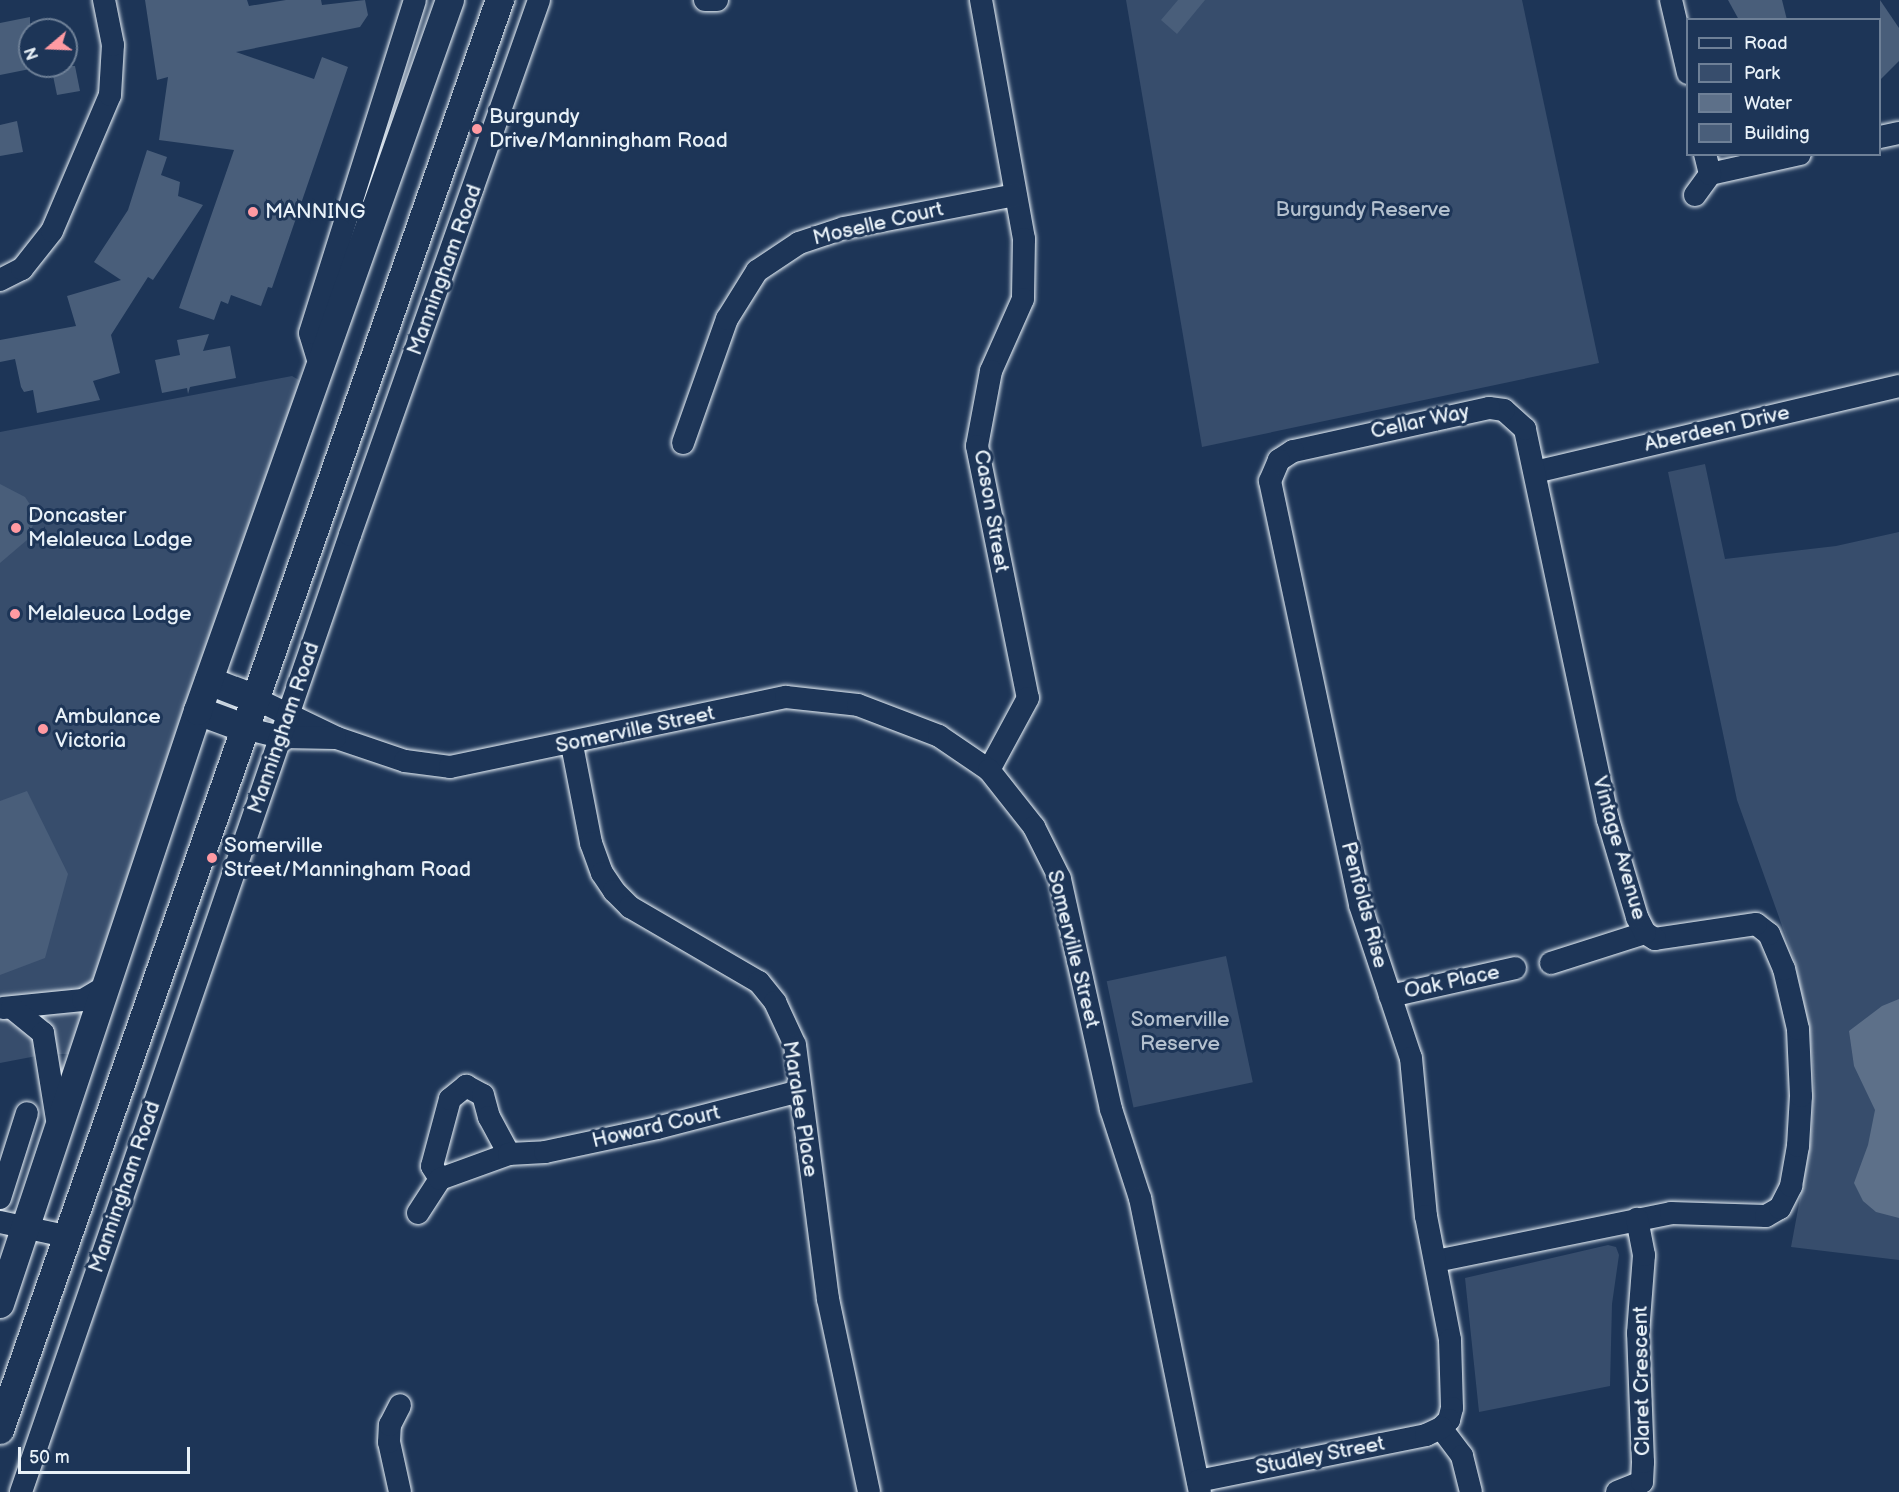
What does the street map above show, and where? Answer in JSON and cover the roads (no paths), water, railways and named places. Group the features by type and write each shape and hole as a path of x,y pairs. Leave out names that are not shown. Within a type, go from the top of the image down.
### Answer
{"main road":[{"path":"0,1304 13,1224 58,1130 198,711 450,0"},
{"name":"Manningham Road","path":"0,1430 500,0"},
{"path":"209,681 256,699"},
{"path":"198,711 244,728"}],"street":[{"path":"0,280 22,269 52,231 110,95 113,45 104,0"},
{"path":"320,366 310,333 415,0"},
{"name":"Manningham Road","path":"21,1492 539,0"},
{"path":"705,0 717,0"},
{"name":"Cason Street","path":"981,0 1024,239 1023,299 991,371 977,447 1028,698 989,770"},
{"path":"1671,0 1686,64"},
{"path":"1881,137 1899,133"},
{"path":"1695,195 1707,164 1781,156"},
{"name":"Moselle Court","path":"684,443 728,319 757,271 799,243 844,228 1015,195"},
{"name":"Aberdeen Drive","path":"1535,472 1899,386"},
{"name":"Cellar Way","path":"1272,470 1293,451 1489,408 1504,410 1525,429 1535,472"},
{"name":"Penfolds Rise","path":"1272,470 1271,493 1360,905 1411,1058 1426,1216 1450,1340 1452,1408 1449,1420 1441,1428"},
{"name":"Vintage Avenue","path":"1436,1261 1671,1213 1766,1216 1780,1208 1791,1186 1798,1146 1801,1095 1798,1029 1784,969 1769,934 1756,924 1668,940 1645,933 1608,820 1535,472"},
{"name":"Somerville Street","path":"256,699 290,712 337,738 405,761 450,767 572,745 786,697 858,705 939,736 989,770 1034,827 1060,879 1111,1109 1140,1198 1199,1486"},
{"name":"Somerville Street","path":"244,728 281,738 337,738"},
{"name":"Maralee Place","path":"572,745 591,843 602,873 630,907 759,982 775,1002 795,1045 828,1299 869,1492"},
{"path":"1551,963 1645,933"},
{"name":"Oak Place","path":"1390,996 1515,968"},
{"path":"6,1008 39,1002 83,1000 105,987"},
{"path":"6,1008 43,1033 58,1130"},
{"path":"418,1213 440,1179 432,1167 450,1100 466,1086 483,1095 489,1117 509,1154"},
{"name":"Howard Court","path":"440,1179 509,1154 544,1152 657,1128 800,1091"},
{"path":"0,1198 27,1113"},
{"name":"Claret Crescent","path":"1617,1492 1641,1482 1643,1462 1638,1333 1644,1255 1637,1219"},
{"path":"13,1224 66,1236"},
{"path":"400,1405 390,1425 389,1442 400,1492"},
{"path":"1441,1428 1462,1456 1471,1492"},
{"name":"Studley Street","path":"1199,1486 1426,1435 1441,1428"}],"water":[{"path":"1899,999 1899,1218 1876,1212 1863,1201 1854,1183 1868,1145 1875,1110 1854,1066 1849,1031 1882,1006"}],"place":[{"name":"Burgundy Drive/Manningham Road","path":"477,129"},
{"name":"MANNING","path":"253,212"},
{"name":"Doncaster Melaleuca Lodge","path":"16,528"},
{"name":"Melaleuca Lodge","path":"15,614"},
{"name":"Ambulance Victoria","path":"43,729"},
{"name":"Somerville Street/Manningham Road","path":"212,858"}],"park label":[{"name":"Burgundy Reserve","path":"1363,210"},
{"name":"Somerville Reserve","path":"1180,1032"}]}
